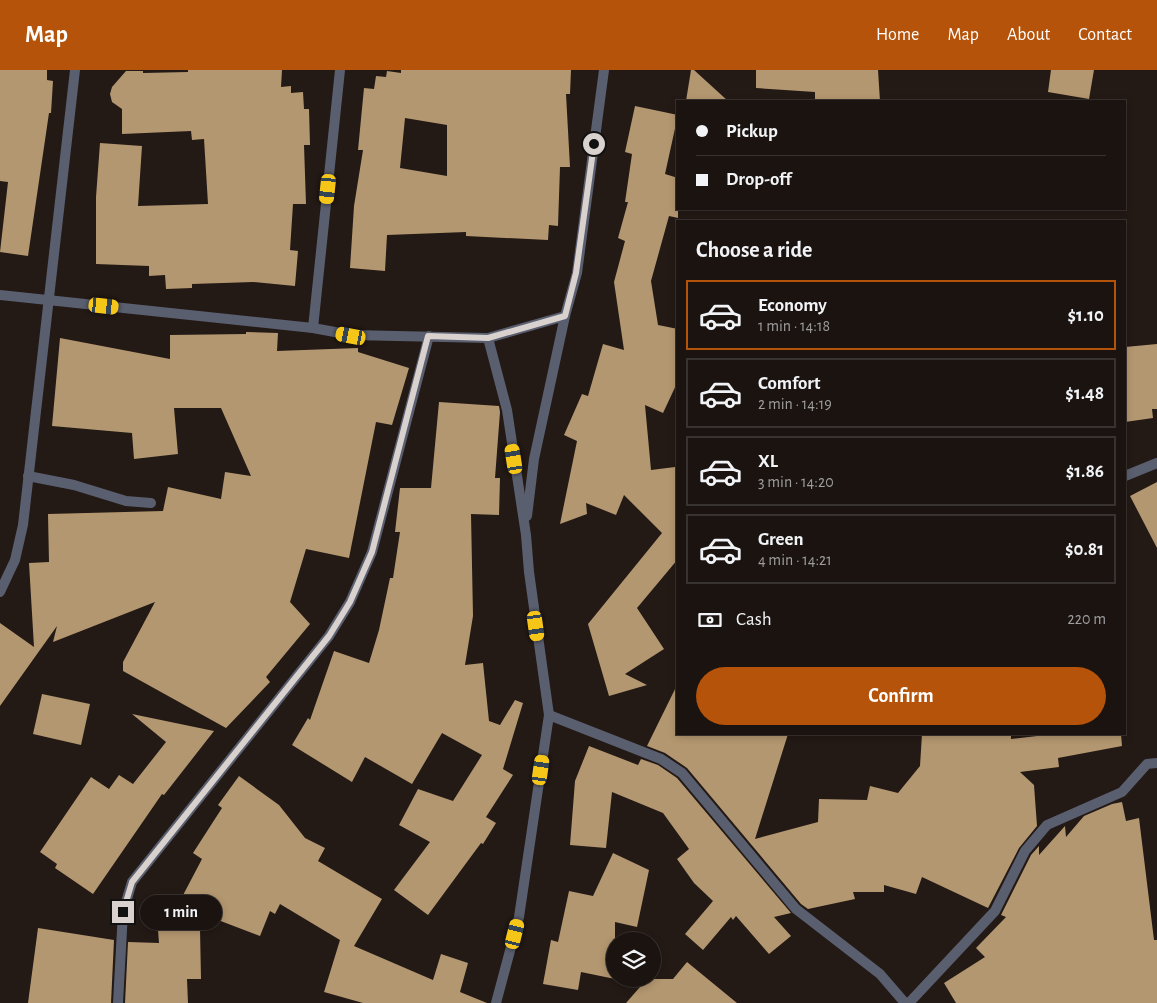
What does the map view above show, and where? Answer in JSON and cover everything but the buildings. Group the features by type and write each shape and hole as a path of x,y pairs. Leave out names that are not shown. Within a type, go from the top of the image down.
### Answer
{"street":[{"path":"0,592 15,560 23,525 75,70"},
{"path":"313,328 340,70"},
{"path":"526,535 534,459 576,273 604,70"},
{"path":"0,295 313,328 351,336 488,338 565,316"},
{"path":"118,1003 123,912 132,882 329,636 350,602 372,552 428,336"},
{"path":"488,338 507,410 526,535 529,572 549,715 519,917 496,1003"},
{"path":"1126,476 1157,463"},
{"path":"28,476 74,485 126,501 151,503"},
{"path":"549,715 661,759 682,773 796,908 880,974 905,1003"},
{"path":"910,1003 995,911 1025,852 1048,825 1122,792 1147,764 1157,764"}],"route":[{"path":"123,912 132,882 329,636 350,602 372,552 428,336 488,338 565,316 576,273 594,144"}]}
